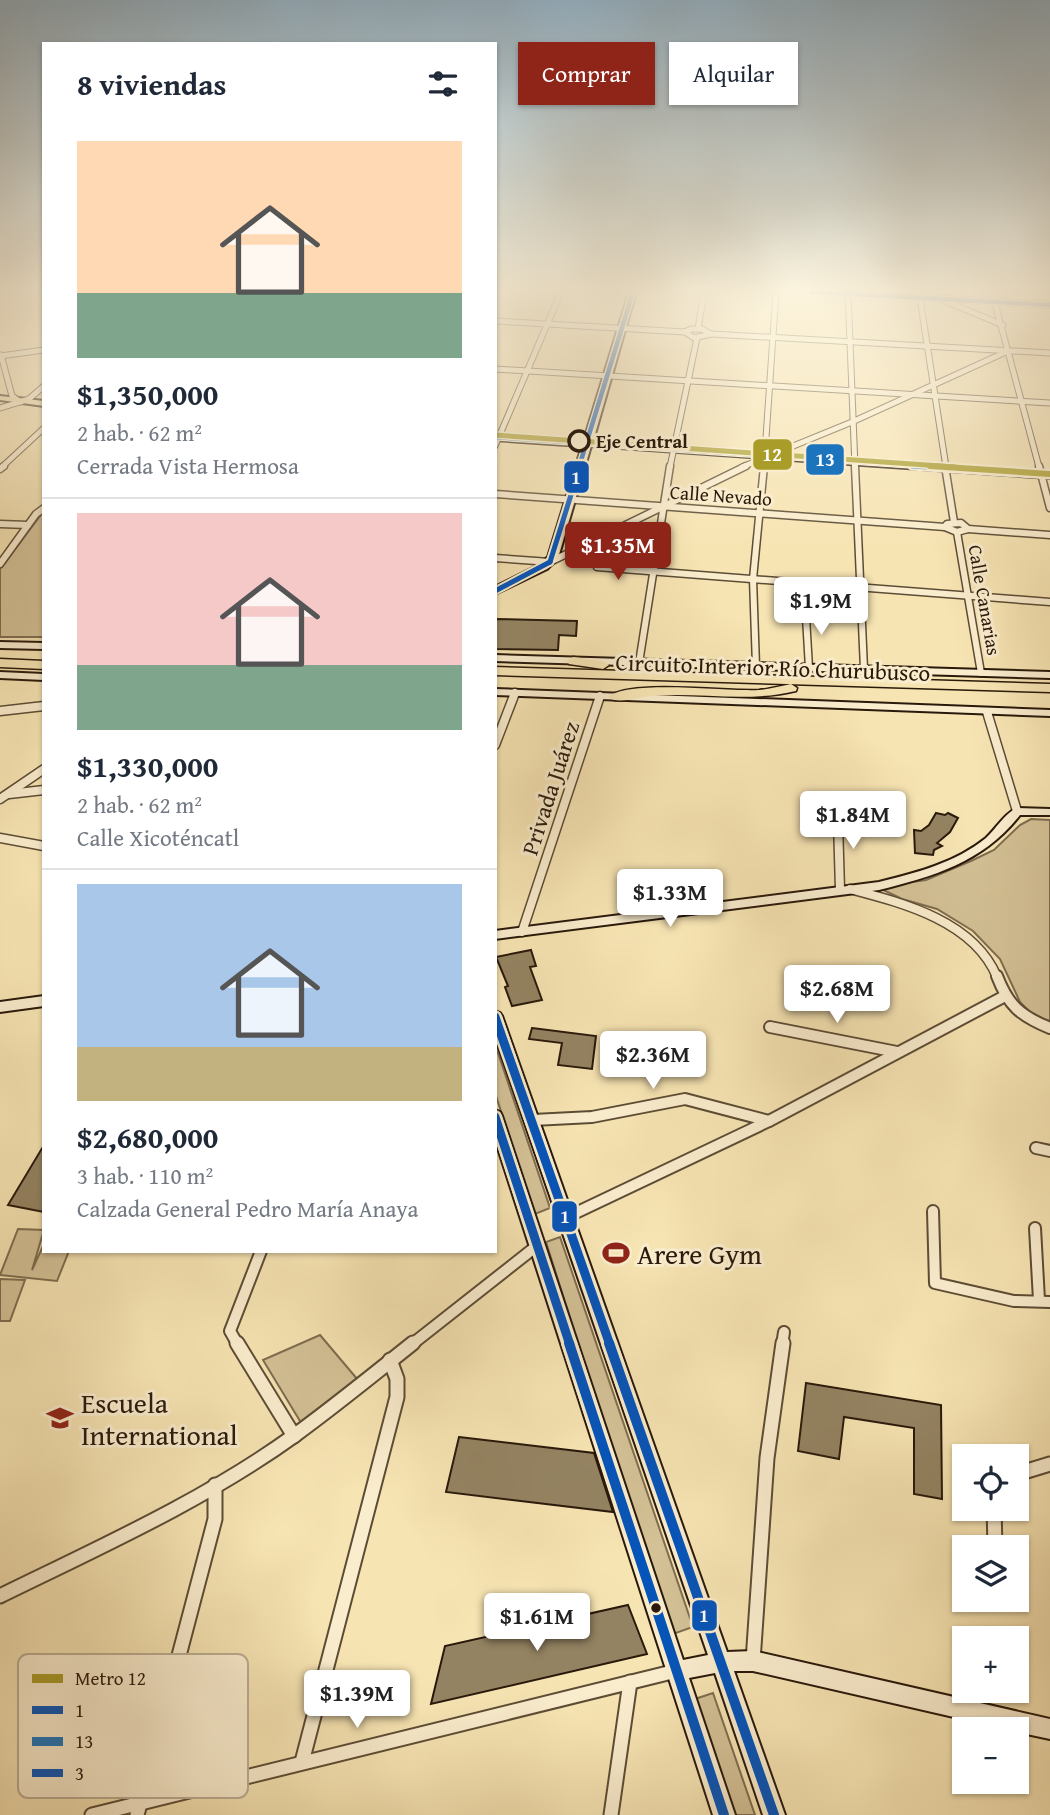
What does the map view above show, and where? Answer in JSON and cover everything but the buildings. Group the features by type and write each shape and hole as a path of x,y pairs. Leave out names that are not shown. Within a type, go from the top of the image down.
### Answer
{"highway":[{"path":"0,654 42,656"},
{"path":"573,661 799,674 850,681"},
{"path":"0,663 42,665"},
{"path":"0,670 42,671"},
{"name":"Circuito Interior Río Churubusco","path":"497,671 1050,688"},
{"name":"Circuito Interior Río Churubusco","path":"497,680 1050,696"},
{"path":"615,696 652,692 760,694 791,688"}],"main road":[{"path":"497,590 550,562 607,377"},
{"path":"0,398 42,404"},
{"path":"497,440 673,449 1046,475"},
{"path":"0,645 42,646"},
{"path":"497,658 1050,675"},
{"path":"0,675 42,677"},
{"path":"497,692 1050,713"},
{"path":"497,935 844,889 922,876 986,846 1017,811 1050,812"},
{"path":"0,1007 42,1001"},
{"path":"497,1021 774,1815"},
{"path":"497,1122 724,1815"},
{"path":"676,1671 721,1662 753,1661 1050,1729"}],"street":[{"path":"7,377 12,396 21,402"},
{"path":"497,438 525,377"},
{"path":"618,377 1050,403"},
{"path":"639,663 652,571 688,377"},
{"path":"756,666 753,579 771,377"},
{"path":"850,377 864,669"},
{"name":"Calle Canarias","path":"933,377 954,522"},
{"path":"497,558 550,562 765,456 852,422 950,377"},
{"path":"1016,377 1046,475 1050,508"},
{"path":"0,408 21,402 42,387"},
{"path":"0,469 42,430"},
{"name":"Calle Nevado","path":"497,494 946,527 957,532"},
{"path":"0,564 42,510"},
{"path":"946,527 954,522 964,524 968,529"},
{"path":"0,524 28,525"},
{"path":"957,532 968,529 1050,535"},
{"name":"Calle Canarias","path":"957,532 981,673"},
{"path":"597,567 1050,602"},
{"path":"806,617 808,667"},
{"path":"497,740 515,693"},
{"name":"Privada Juárez","path":"522,932 600,696"},
{"path":"0,711 42,706"},
{"path":"987,712 1017,811"},
{"path":"2,796 42,770"},
{"path":"2,796 42,790"},
{"path":"838,822 844,889 913,907 959,932 992,965 1005,996 1023,1015 1050,1028"},
{"path":"0,838 42,846"},
{"path":"567,1217 769,1121 1005,996"},
{"path":"771,1027 897,1052"},
{"path":"533,1120 592,1117 685,1099 769,1121"},
{"path":"1036,1148 1050,1152"},
{"path":"933,1212 935,1283 1014,1301 1044,1301 1035,1228"},
{"path":"0,1596 148,1523 294,1436 538,1245"},
{"path":"260,1253 230,1331 294,1436"},
{"path":"753,1661 767,1458 785,1332"},
{"path":"302,1762 397,1397 397,1380 390,1360"},
{"path":"1029,1470 1050,1464"},
{"path":"180,1654 215,1519 215,1485"},
{"path":"248,1778 302,1762 676,1671"},
{"path":"611,1815 630,1682"},
{"path":"92,1815 140,1809 178,1798"}],"shaded area":[{"path":"42,514 42,637 0,637 0,569"},
{"path":"1031,819 1050,820 1050,1021 1033,1015 1020,1002 1000,959 973,931 937,909 902,899 877,887 926,880 971,861 994,850 1020,825"},
{"path":"497,1050 550,1208 535,1214 497,1099"},
{"path":"18,1229 42,1230 32,1270 42,1248 42,1253 68,1253 57,1281 0,1275"},
{"path":"560,1237 693,1627 670,1635 546,1242"},
{"path":"0,1279 25,1280 10,1321 0,1321"},
{"path":"320,1335 358,1380 303,1426 263,1360"},
{"path":"713,1693 755,1815 734,1815 695,1699"}],"metro line":[{"name":"12","path":"497,435 1050,474"}],"transit line":[{"name":"1","path":"550,562 607,377"},
{"name":"13","path":"497,437 1050,475"},
{"name":"1","path":"497,590 550,562"},
{"name":"1","path":"497,1023 774,1815"},
{"name":"1","path":"497,1123 724,1815"}],"place":[{"name":"Eje Central","path":"579,441"},
{"name":"Arere Gym","path":"616,1253"},
{"name":"Escuela International","path":"60,1418"}]}
